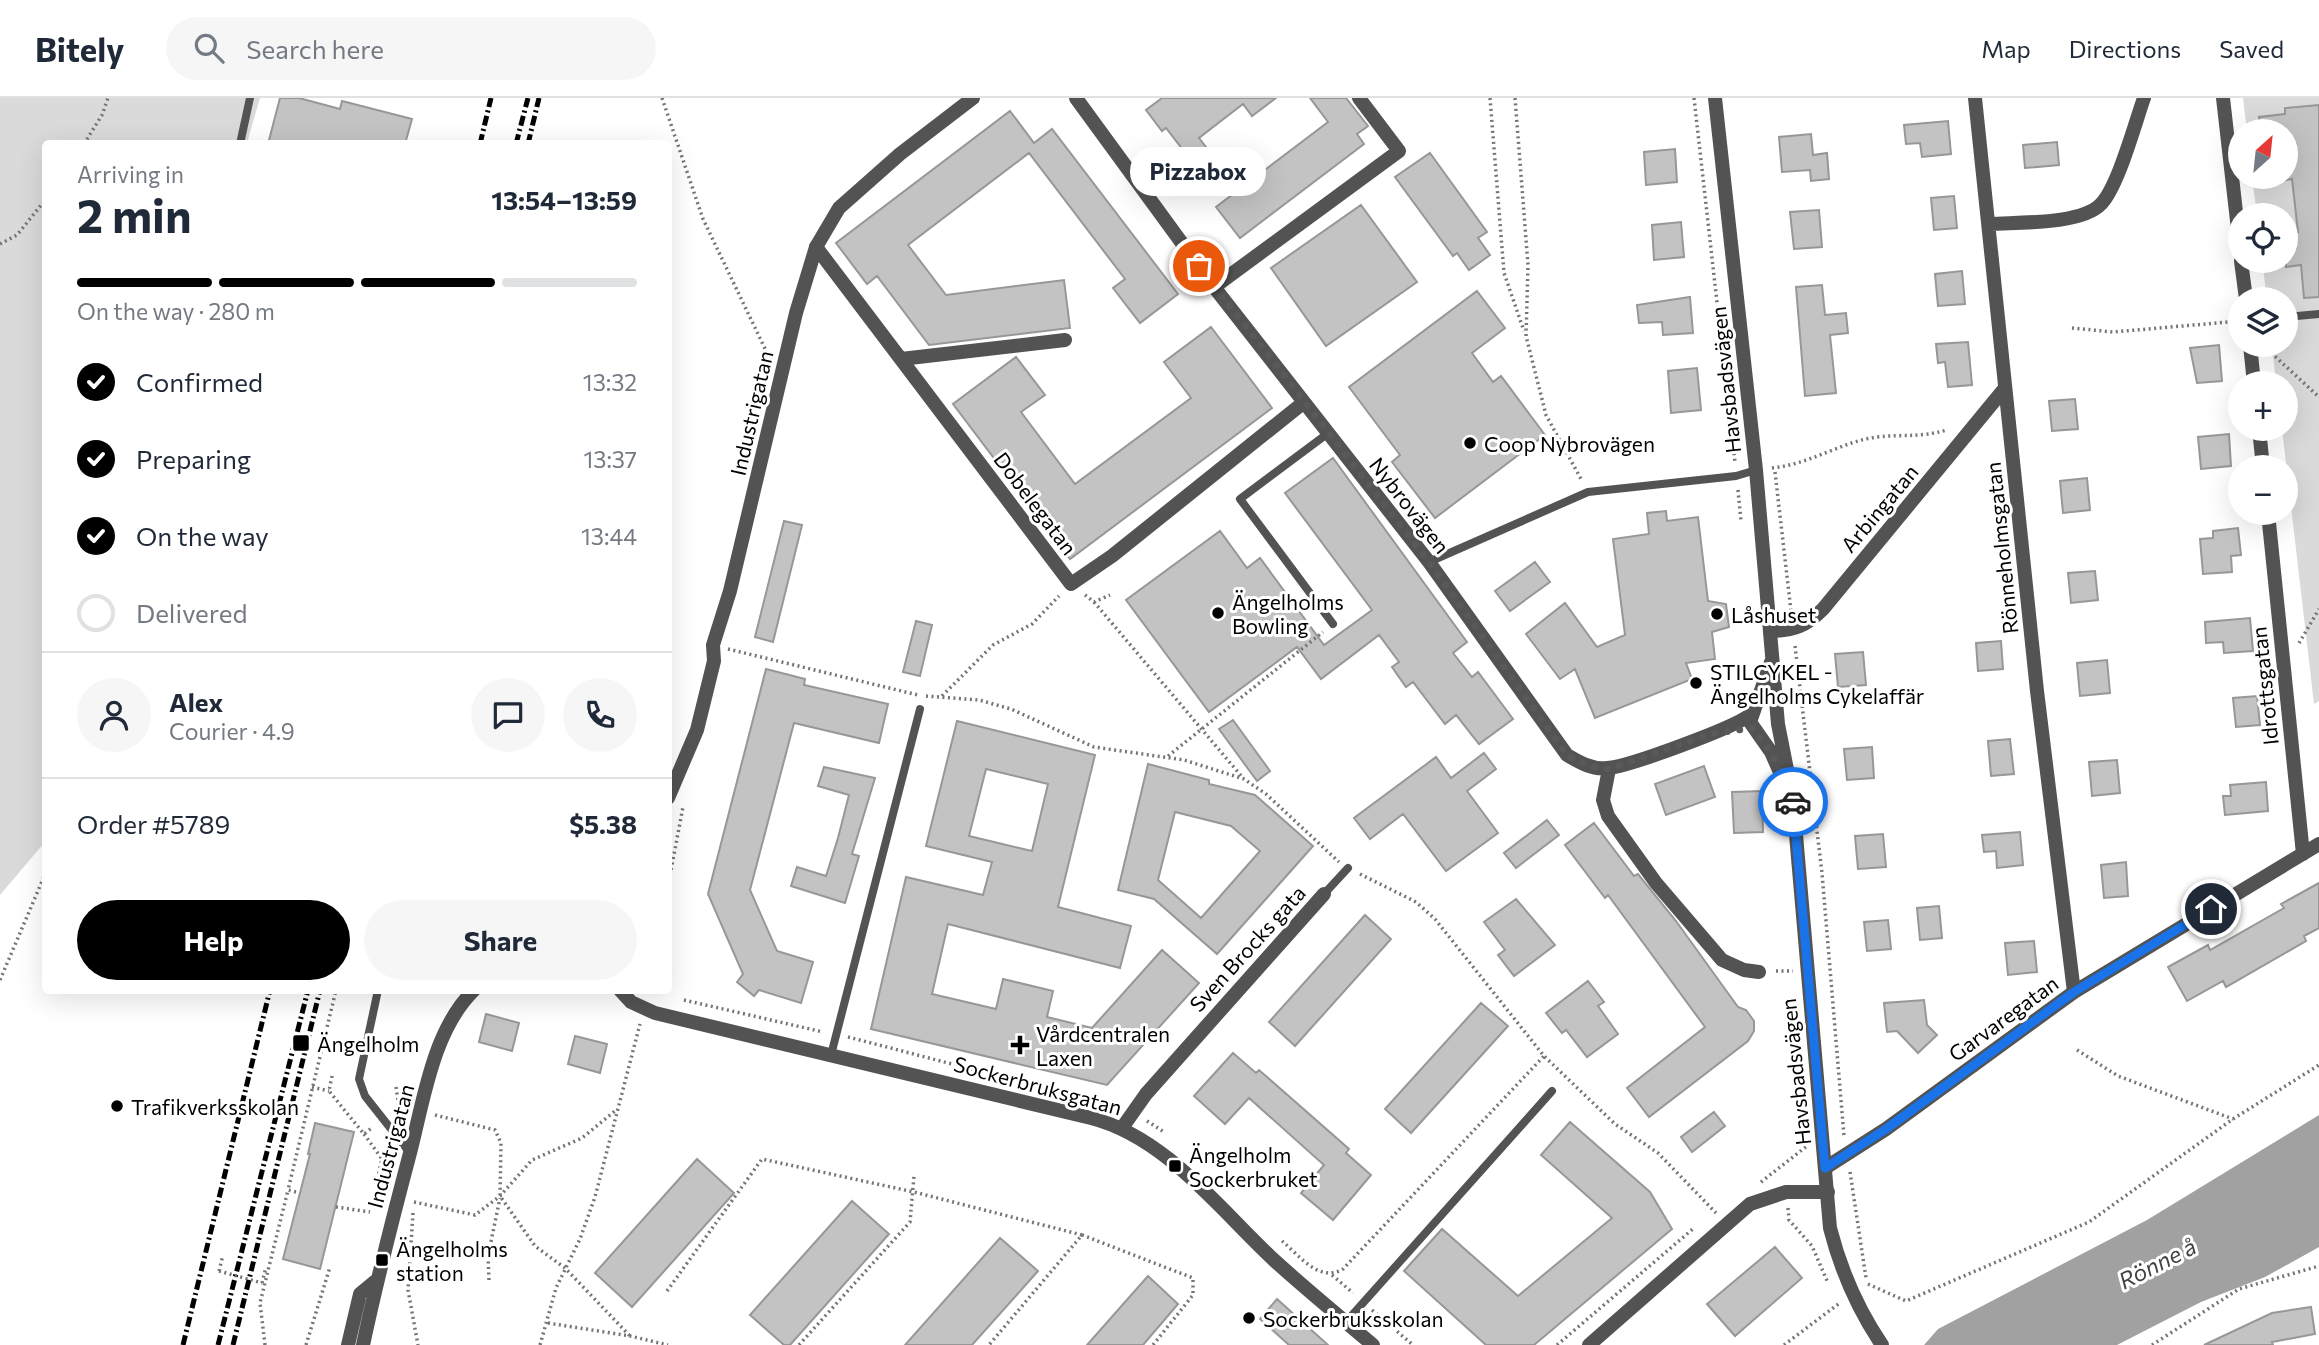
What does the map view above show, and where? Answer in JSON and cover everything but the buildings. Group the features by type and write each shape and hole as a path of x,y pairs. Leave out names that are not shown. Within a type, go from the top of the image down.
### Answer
{"street":[{"name":"Industrigatan","path":"672,791 697,730 714,661 713,645 730,591 784,363 816,247 839,208 900,154 973,98"},
{"name":"Nybrovägen","path":"1076,98 1214,287 1429,562 1567,755 1586,765 1609,769"},
{"path":"1214,287 1399,151 1359,98"},
{"name":"Havsbadsvägen","path":"1715,98 1756,470 1772,658 1779,720 1793,800 1830,1228 1839,1265 1872,1331 1882,1345"},
{"name":"Rönneholmsgatan","path":"1975,98 2037,691 2074,992"},
{"path":"1990,224 2082,215 2101,205 2113,183 2144,98"},
{"path":"2223,98 2235,203"},
{"name":"Dobelegatan","path":"816,247 1072,583 1112,556 1303,403"},
{"path":"901,359 1065,340"},
{"name":"Arbingatan","path":"1770,631 1793,631 1810,622 1823,609 2005,388"},
{"name":"Idrottsgatan","path":"2269,525 2302,854"},
{"name":"Havsbadsvägen","path":"1772,658 1753,721 1793,800"},
{"path":"1753,721 1769,733 1779,720 1769,704 1753,721 1609,769 1603,800 1608,816 1627,844 1722,960 1744,970 1759,972"},
{"name":"Garvaregatan","path":"1825,1168 2074,992 2319,844"},
{"name":"Sven Brocks gata","path":"1122,1128 1146,1094 1324,894"},
{"name":"Industrigatan","path":"363,1345 410,1153 446,1031 456,1012 471,994"},
{"name":"Sockerbruksgatan","path":"625,994 644,1008 1122,1128 1147,1142 1175,1166 1373,1345"},
{"path":"1589,1345 1750,1204 1786,1192 1828,1192"},
{"name":"Industrigatan","path":"348,1345 360,1294 377,1280"}],"lane":[{"path":"241,140 250,98"},
{"path":"2298,316 2319,314"},
{"path":"1327,434 1240,499 1333,624"},
{"path":"1429,562 1588,492 1737,477 1756,470"},
{"path":"831,1055 920,709"},
{"path":"1324,894 1348,868"},
{"path":"377,994 359,1079 365,1096 410,1153"},
{"path":"1346,1322 1552,1091"}],"path":[{"path":"86,140 102,115 108,98"},
{"path":"662,98 703,219 768,356 784,363"},
{"path":"1489,98 1504,272 1526,336 1546,415 1588,492"},
{"path":"1515,98 1528,265 1526,336"},
{"path":"1695,98 1742,530"},
{"path":"0,244 17,234 42,204"},
{"path":"2072,328 2113,332 2228,322"},
{"path":"2275,357 2319,397"},
{"path":"1756,470 1796,466 1875,438 1921,437 1949,429"},
{"path":"942,696 993,645 1032,624 1072,583 1094,602 1244,779"},
{"path":"1094,602 1110,595"},
{"path":"2284,669 2319,609"},
{"path":"1167,757 1333,624"},
{"path":"713,645 924,696 979,700 1011,709 1094,747 1167,757 1217,769 1244,779 1266,794 1348,868 1416,902 1435,919 1544,1056 1615,1124 1658,1153 1718,1216 1724,1227"},
{"path":"1806,748 1822,873 1847,1155 1867,1283 1906,1301 2089,1222 2233,1119 2319,1065"},
{"path":"672,867 684,811 680,777"},
{"path":"0,980 42,881"},
{"path":"265,1345 260,1303 335,994"},
{"path":"540,1345 556,1288 580,1239 595,1197 644,1008"},
{"path":"2077,1050 2118,1076 2233,1119"},
{"path":"312,1087 329,1091"},
{"path":"396,1087 399,1107"},
{"path":"434,1128 440,1104"},
{"path":"414,1202 474,1215 500,1196 532,1160 582,1138 616,1110"},
{"path":"437,1115 495,1130 501,1143 500,1196 488,1256 489,1280"},
{"path":"364,1134 382,1159 376,1185"},
{"path":"667,1291 762,1159 914,1192 1082,1235 1193,1278 1193,1295 1153,1345"},
{"path":"1781,1166 1789,1220 1812,1247 1844,1316"},
{"path":"799,1345 910,1222 914,1176"},
{"path":"417,1189 408,1290 418,1345"},
{"path":"288,1190 296,1192"},
{"path":"500,1196 535,1246 565,1268 630,1336"},
{"path":"335,1207 370,1212"},
{"path":"989,1345 1082,1235"},
{"path":"223,1255 219,1271 262,1283 266,1267"},
{"path":"2152,1345 2239,1289 2319,1266"},
{"path":"306,1345 330,1267"},
{"path":"1784,1345 1838,1305"},
{"path":"548,1323 668,1345"}],"shaded area":[{"path":"0,98 260,98 248,140 42,140 42,846 0,895"},
{"path":"2243,98 2319,98 2319,701 2314,704 2293,525 2298,525 2298,455 2285,455 2283,441 2298,441 2298,371 2275,371 2273,357 2298,357 2298,287 2265,287 2264,273 2298,273 2298,203 2255,203 2254,189 2298,189 2298,119 2246,119"}],"water":[{"name":"Rönne å","path":"2319,1115 2319,1247 2265,1277 2201,1302 2117,1345 1924,1345 1938,1329 2147,1220"}],"railway":[{"path":"481,140 491,98"},
{"path":"517,140 528,98"},
{"path":"529,140 539,98"},
{"path":"183,1345 269,994"},
{"path":"218,1345 307,994"},
{"path":"233,1345 319,994"}],"way so far":[{"path":"1199,266 1429,562 1567,755 1586,765 1609,769 1710,734 1752,728 1771,752 1793,802"}],"place":[{"name":"Pizzabox","path":"1199,266"},
{"name":"Coop Nybrovägen","path":"1470,443"},
{"name":"Ängelholms Bowling","path":"1218,613"},
{"name":"Låshuset","path":"1717,614"},
{"name":"STILCYKEL - Ängelholms Cykelaffär","path":"1696,683"},
{"name":"Ängelholm","path":"301,1043"},
{"name":"Vårdcentralen Laxen","path":"1020,1045"},
{"name":"Trafikverksskolan","path":"117,1106"},
{"name":"Ängelholm Sockerbruket","path":"1175,1166"},
{"name":"Ängelholms station","path":"382,1260"},
{"name":"Sockerbruksskolan","path":"1249,1318"}],"route":[{"path":"1793,802 1825,1168 1886,1129 2074,992 2211,909"}]}
